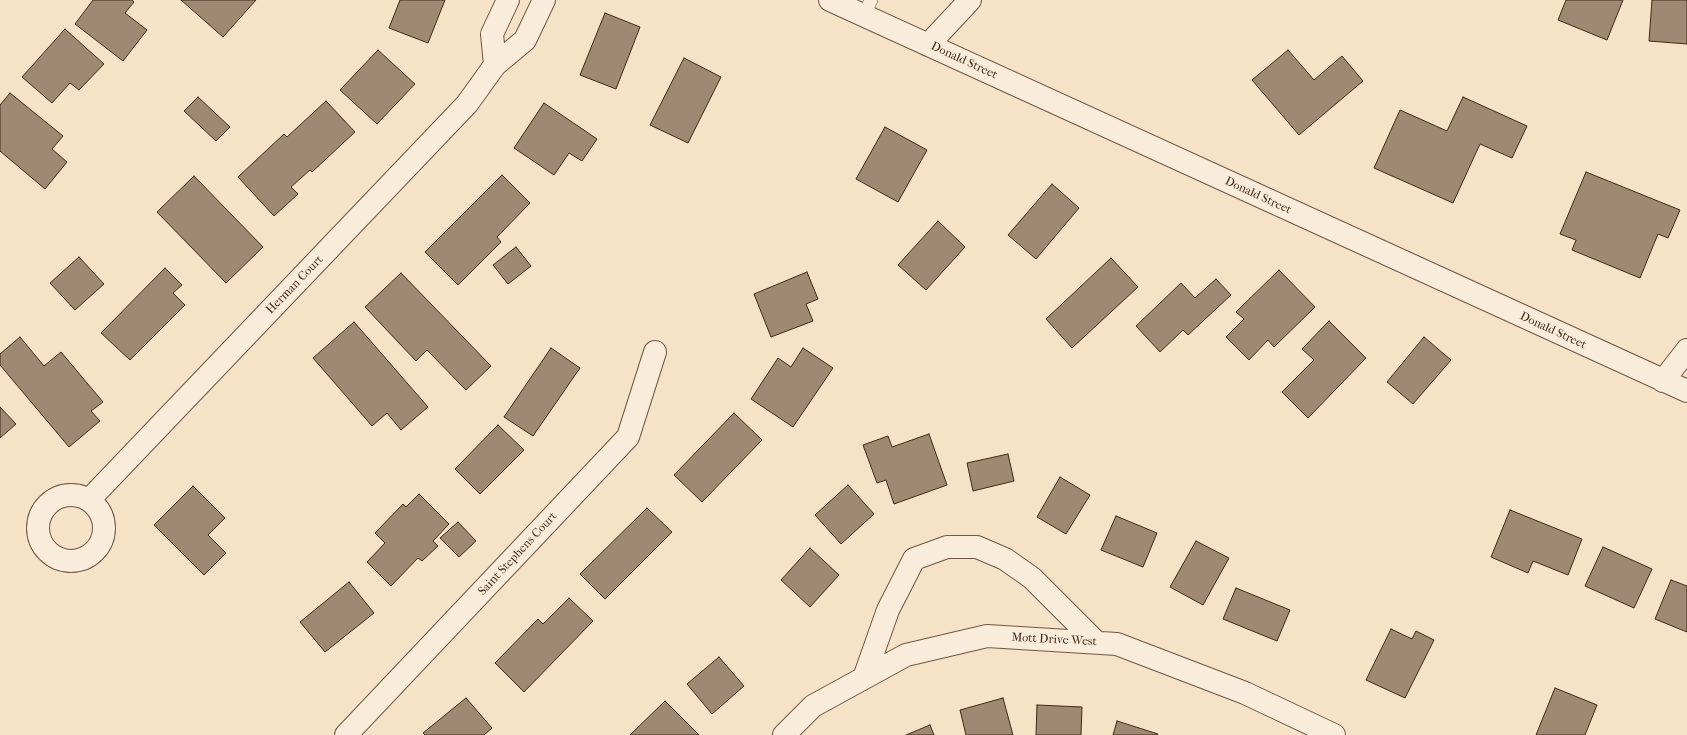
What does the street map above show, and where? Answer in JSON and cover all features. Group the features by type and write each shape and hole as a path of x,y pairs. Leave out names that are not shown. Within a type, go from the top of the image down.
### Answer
{"street":[{"path":"495,65 492,34 508,0"},
{"name":"Herman Court","path":"89,500 467,104 495,65 526,40 544,0"},
{"name":"Donald Street","path":"830,0 868,8 928,45 1687,391"},
{"path":"928,45 970,0"},
{"path":"1663,381 1687,350"},
{"name":"Saint Stephens Court","path":"346,735 628,437 655,352"},
{"path":"864,678 888,610 914,559 947,547 977,548 1005,559 1032,578 1096,642"},
{"name":"Mott Drive West","path":"784,735 813,706 906,655 987,636 1117,644 1245,693 1334,735"}],"building":[{"path":"93,0 132,0 134,2 125,13 147,30 123,61 75,24"},
{"path":"181,0 256,0 223,37"},
{"path":"400,0 445,0 428,43 389,28"},
{"path":"1566,0 1623,0 1607,40 1558,20"},
{"path":"1652,0 1687,0 1687,44 1649,41"},
{"path":"605,13 640,27 616,89 580,75"},
{"path":"65,29 104,64 79,90 70,83 52,103 22,77"},
{"path":"378,50 415,84 377,124 340,90"},
{"path":"1288,50 1314,80 1342,56 1363,81 1299,135 1252,80"},
{"path":"684,58 721,77 688,143 650,125"},
{"path":"10,93 63,136 52,149 67,162 45,189 0,151 0,105"},
{"path":"198,97 230,127 216,141 184,111"},
{"path":"1463,97 1527,126 1512,158 1480,144 1453,203 1374,168 1400,110 1447,131"},
{"path":"326,101 355,132 312,172 310,170 291,187 298,194 274,216 238,177 284,134 287,137"},
{"path":"544,103 597,139 582,161 569,153 554,175 514,148"},
{"path":"885,127 927,150 898,202 856,179"},
{"path":"1586,172 1680,210 1668,238 1658,234 1640,278 1572,250 1576,240 1560,234"},
{"path":"502,175 530,203 497,237 501,242 458,285 425,252"},
{"path":"194,176 263,247 226,283 157,212"},
{"path":"1052,184 1079,208 1036,259 1008,235"},
{"path":"938,221 965,247 926,290 898,265"},
{"path":"516,247 531,266 508,284 493,265"},
{"path":"79,257 104,284 75,310 50,283"},
{"path":"1111,258 1138,287 1072,348 1046,319"},
{"path":"165,268 182,285 173,293 185,305 130,360 101,333"},
{"path":"1279,270 1315,307 1274,347 1268,340 1249,360 1226,337 1244,319 1236,312"},
{"path":"807,272 818,299 806,304 813,321 771,337 754,294"},
{"path":"401,273 491,366 466,390 427,350 416,361 365,307"},
{"path":"1216,279 1231,295 1188,335 1183,330 1160,352 1136,326 1181,283 1195,298"},
{"path":"1329,321 1366,358 1308,418 1282,392 1314,360 1302,349"},
{"path":"354,322 428,407 401,430 387,413 372,426 313,358"},
{"path":"20,337 44,366 61,352 103,402 91,411 100,421 69,447 0,365 0,354"},
{"path":"1424,337 1451,360 1413,404 1387,382"},
{"path":"551,348 580,368 533,436 504,417"},
{"path":"803,348 833,368 793,427 751,399 778,358 791,367"},
{"path":"0,407 16,424 0,438"},
{"path":"734,413 762,440 702,502 674,475"},
{"path":"498,425 524,450 480,494 455,469"},
{"path":"929,434 947,485 894,504 886,480 877,483 863,445 888,436 892,447"},
{"path":"1008,454 1014,481 973,491 967,463"},
{"path":"1060,477 1090,495 1066,534 1037,517"},
{"path":"848,485 874,514 841,544 815,515"},
{"path":"193,486 225,518 208,535 226,553 204,575 154,525"},
{"path":"419,494 449,524 433,541 438,546 422,561 418,558 391,586 367,562 385,543 375,533 403,504 406,507"},
{"path":"647,508 672,532 605,599 580,574"},
{"path":"1510,510 1582,539 1568,575 1533,561 1528,573 1491,557"},
{"path":"1116,516 1157,533 1143,567 1101,550"},
{"path":"458,522 476,541 459,557 440,538"},
{"path":"1196,541 1229,558 1203,605 1170,587"},
{"path":"1603,547 1652,569 1634,608 1585,586"},
{"path":"810,548 839,575 810,607 781,580"},
{"path":"1671,580 1687,586 1687,632 1655,619"},
{"path":"349,582 374,613 325,652 300,622"},
{"path":"1236,588 1290,610 1277,641 1223,619"},
{"path":"569,598 593,621 524,692 495,663 538,619 543,624"},
{"path":"1391,629 1412,639 1416,631 1434,640 1405,698 1366,680"},
{"path":"719,657 744,686 712,714 687,684"},
{"path":"1555,688 1597,705 1585,735 1536,735"},
{"path":"466,698 492,728 484,735 425,735 423,733"},
{"path":"1003,698 1013,735 966,735 960,710"},
{"path":"665,701 699,735 630,735"},
{"path":"1037,705 1082,707 1081,735 1036,735"},
{"path":"1117,721 1158,734 1113,735"},
{"path":"930,725 934,735 906,735"}]}
